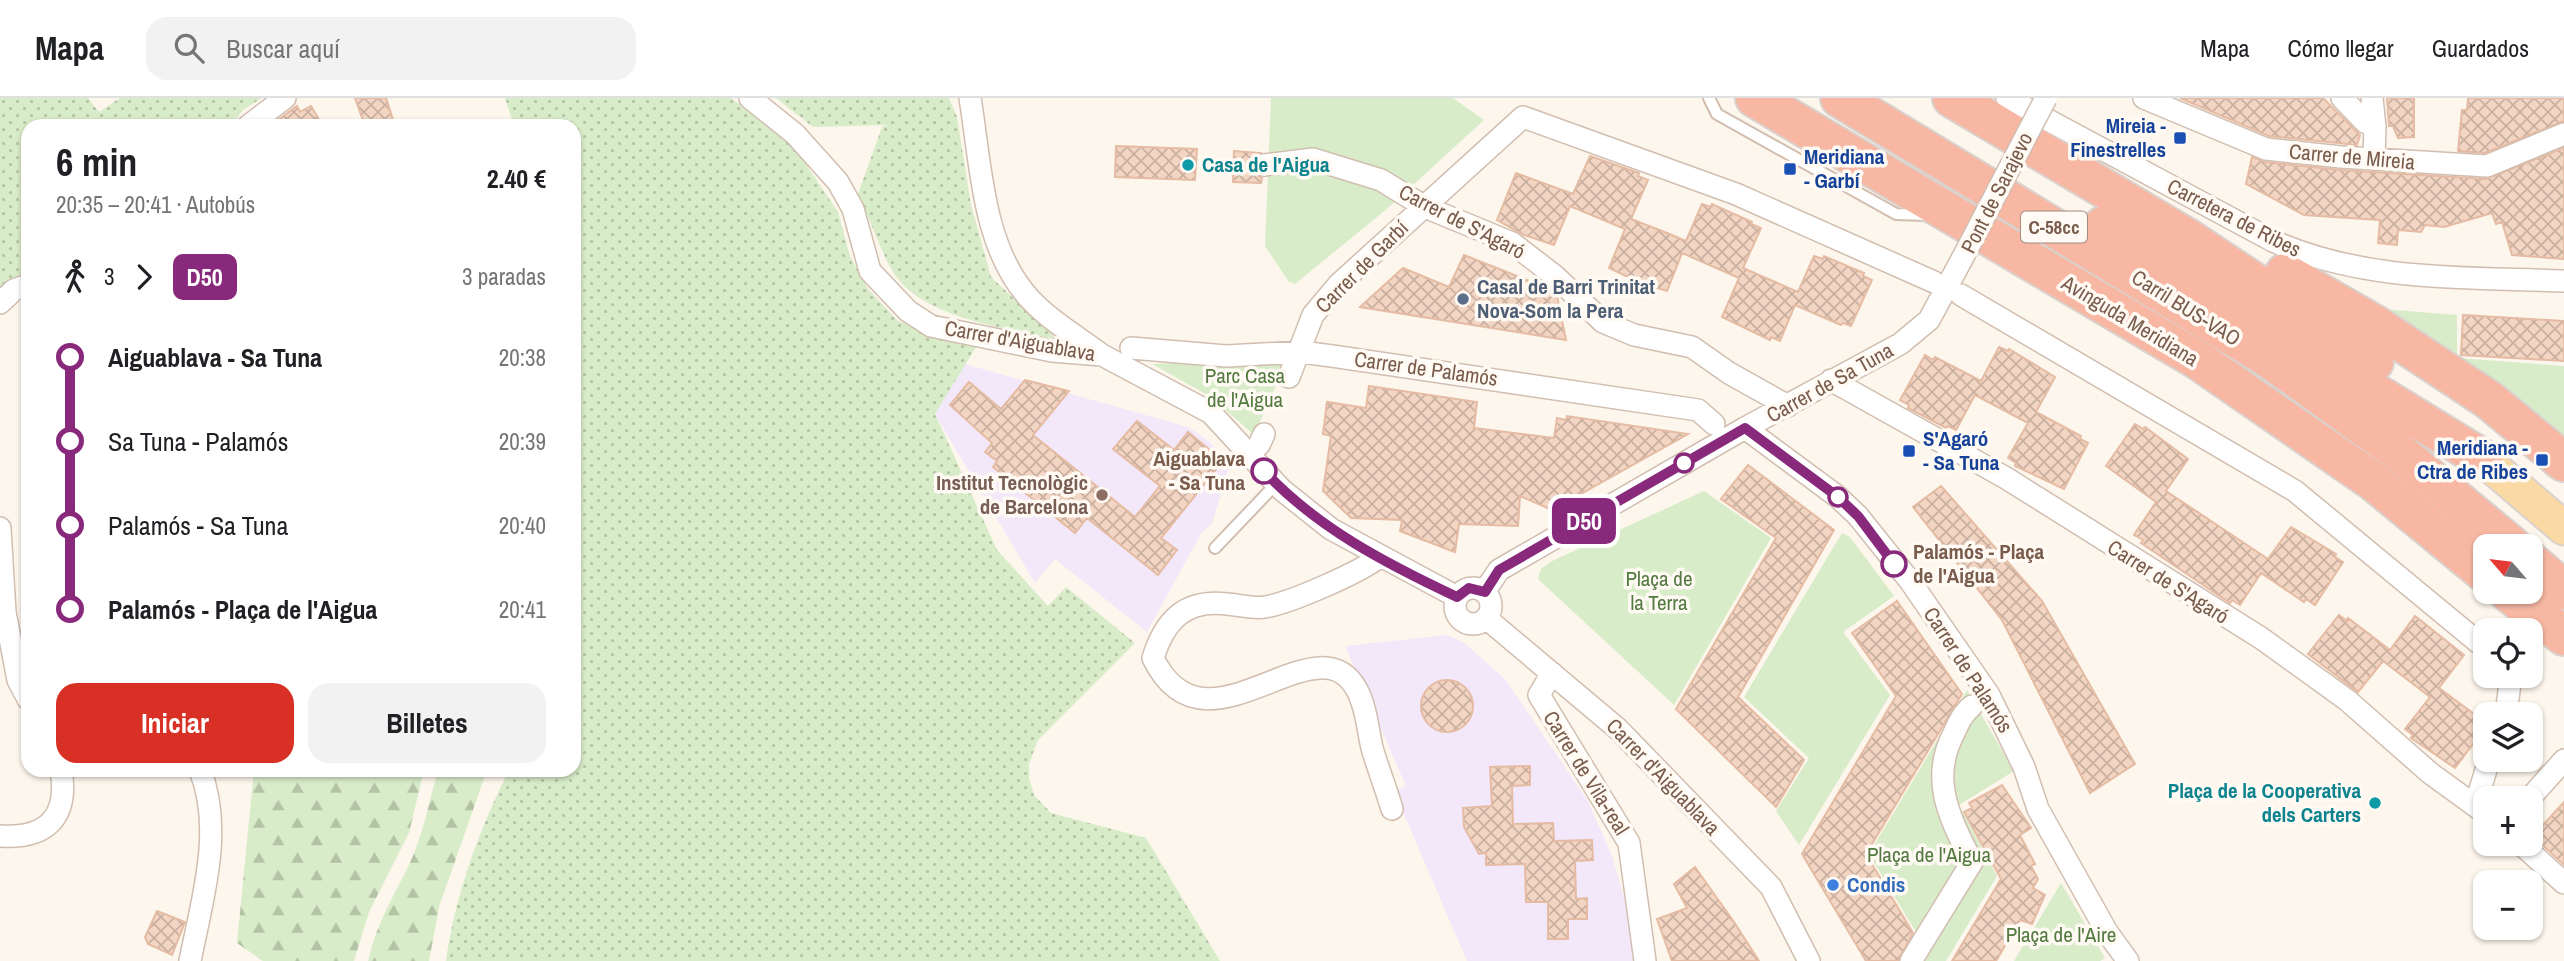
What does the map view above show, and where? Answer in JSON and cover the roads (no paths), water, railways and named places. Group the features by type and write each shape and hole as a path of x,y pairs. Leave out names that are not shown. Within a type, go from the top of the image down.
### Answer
{"highway":[{"name":"Avinguda Meridiana","path":"1755,98 2198,360 2373,481 2473,563"},
{"name":"Carril BUS-VAO","path":"1840,98 2267,357 2396,450 2498,534"},
{"path":"1888,98 2204,286 2483,459"},
{"path":"1952,98 2250,277 2405,384 2483,459"},
{"path":"2060,161 2186,217 2377,326 2489,400 2564,462"},
{"path":"2543,572 2564,590"},
{"path":"2523,604 2564,636"}],"main road":[{"path":"2483,459 2564,528"}],"street":[{"path":"256,119 285,98"},
{"name":"Carrer d'Aiguablava","path":"750,98 795,134 838,182 853,209 870,271 908,311 931,326 1052,351 1105,357 1211,413 1276,484 1331,529 1457,597 1455,609 1460,619 1471,624 1486,618 1618,729 1771,887 1809,961"},
{"path":"970,98 984,191 1010,273 1030,299 1105,357"},
{"name":"Carretera de Ribes","path":"2007,98 2273,241 2317,260 2386,274 2564,281"},
{"name":"Pont de Sarajevo","path":"1948,288 2046,98"},
{"name":"Carrer de Mireia","path":"2144,98 2171,103 2266,149 2487,166 2564,134"},
{"path":"2342,98 2365,122 2375,127"},
{"path":"2372,98 2374,158"},
{"name":"Carrer de Garbí","path":"1289,377 1301,352 1312,315 1339,284 1375,248 1425,207 1523,117 1736,194 1948,288"},
{"name":"Carrer de S'Agaró","path":"1264,165 1313,159 1381,180 1425,207 1512,243 1555,276 1603,321 1634,335 1692,348 1729,373 1788,406"},
{"path":"0,303 14,290 21,288"},
{"path":"1948,288 2295,491 2473,638"},
{"name":"Carrer de Sa Tuna","path":"1485,592 1499,570 1745,428 1900,344 1929,320 1948,288"},
{"name":"Carrer de Palamós","path":"1131,348 1226,356 1301,352 1698,410 1714,424"},
{"name":"Carrer de S'Agaró","path":"1831,380 2006,478 2260,638 2347,700 2430,773 2473,798"},
{"name":"Carrer de Palamós","path":"1745,428 1838,497 1910,581 1989,695 2024,767 2038,809 2107,932 2128,961"},
{"path":"0,528 6,622 21,686"},
{"path":"1379,557 1364,569 1264,607 1196,604 1172,619 1160,634 1153,658 1162,676 1177,691 1203,700 1226,698 1317,667 1338,670 1357,690 1392,809"},
{"path":"1457,597 1469,588 1485,592 1491,607 1486,618"},
{"name":"Carrer de Vila-real","path":"1552,673 1538,695 1629,843 1645,961"},
{"path":"1912,961 1972,862 1950,818 1940,770 1950,739 1964,712 1972,706"},
{"path":"2541,786 2564,760"},
{"path":"0,836 41,832 53,822 64,788 62,777"},
{"path":"190,961 209,863 210,806 202,777"},
{"path":"2534,856 2564,883"}],"lane":[{"path":"1709,98 1717,114 1896,214 1953,215"},
{"path":"1105,357 1131,348"},
{"path":"1214,548 1276,484"}],"place":[{"name":"Mireia - Finestrelles","path":"2180,138"},
{"name":"Casa de l'Aigua","path":"1188,165"},
{"name":"Meridiana - Garbí","path":"1790,169"},
{"name":"Casal de Barri Trinitat Nova-Som la Pera","path":"1463,299"},
{"name":"S'Agaró - Sa Tuna","path":"1909,451"},
{"name":"Meridiana - Ctra de Ribes","path":"2542,460"},
{"name":"Aiguablava - Sa Tuna","path":"1264,471"},
{"name":"Institut Tecnològic de Barcelona","path":"1102,495"},
{"name":"Palamós - Plaça de l'Aigua","path":"1894,564"},
{"name":"Plaça de la Cooperativa dels Carters","path":"2375,803"},
{"name":"Condis","path":"1833,885"}],"park label":[{"name":"Parc Casa de l'Aigua","path":"1245,388"},
{"name":"Plaça de la Terra","path":"1659,591"},
{"name":"Plaça de l'Aigua","path":"1929,855"},
{"name":"Plaça de l'Aire","path":"2061,935"}]}
